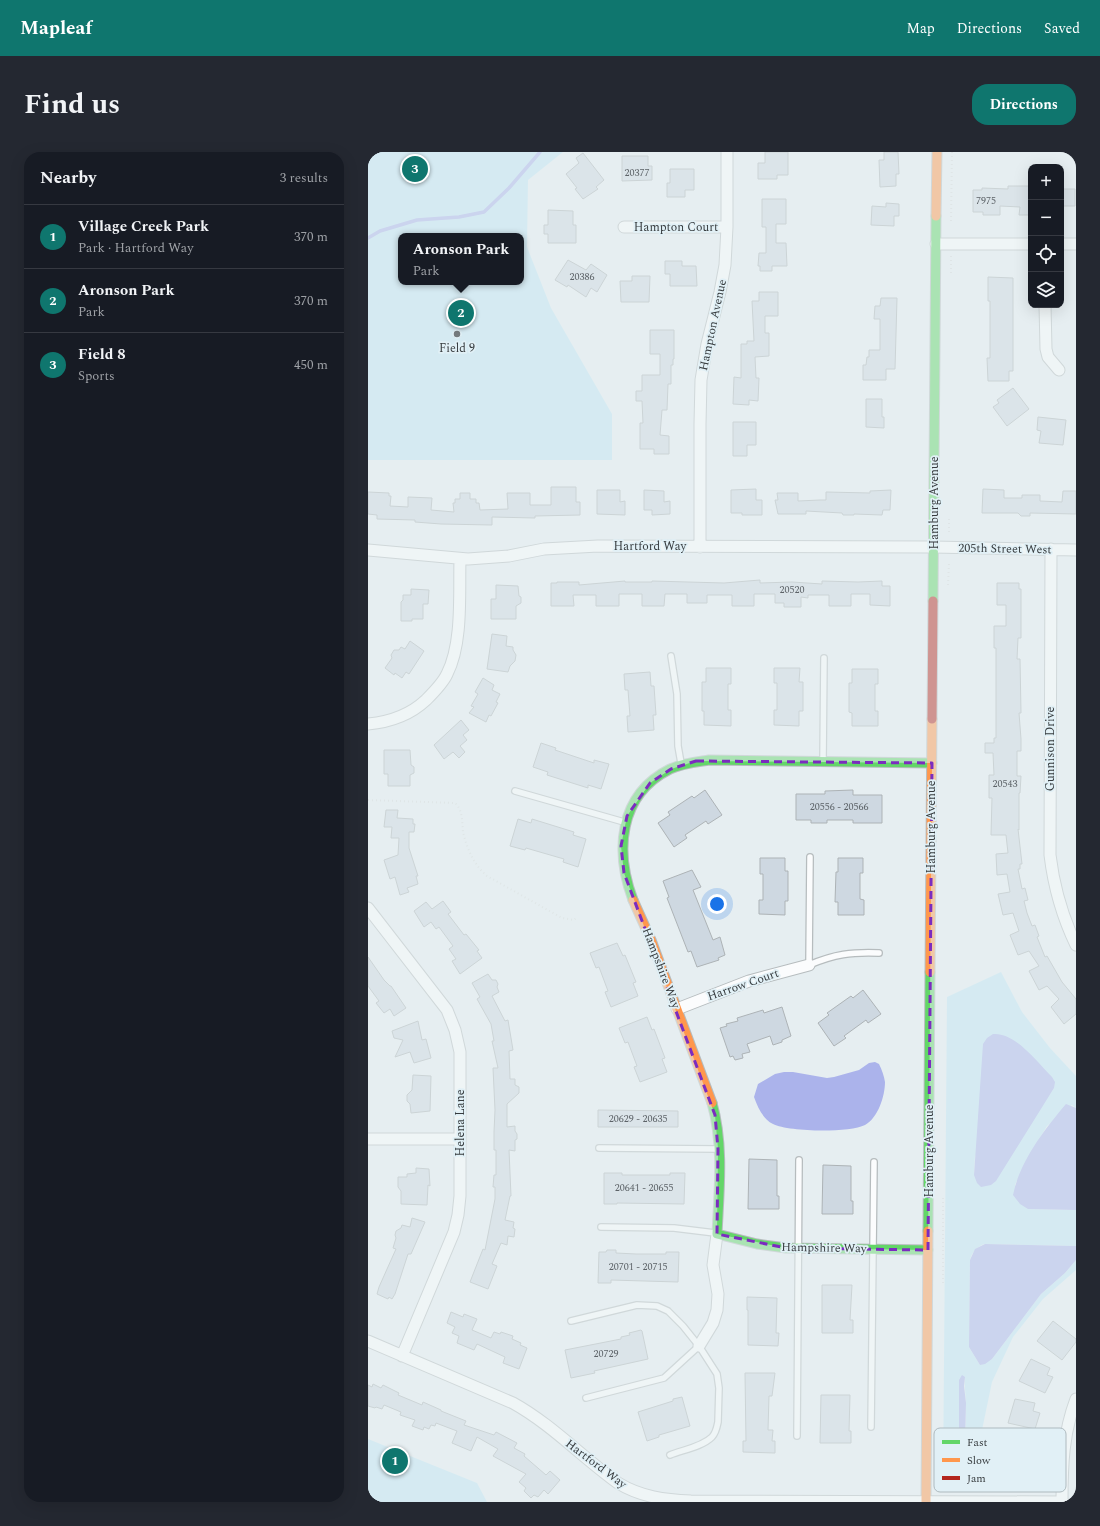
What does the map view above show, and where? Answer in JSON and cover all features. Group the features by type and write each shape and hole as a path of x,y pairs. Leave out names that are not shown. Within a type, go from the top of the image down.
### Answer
{"street":[{"name":"Hampton Avenue","path":"700,547 701,380 707,344 724,278 727,227 727,152"},
{"name":"Hamburg Avenue","path":"926,1502 937,152"},
{"name":"Hampton Court","path":"624,227 727,227"},
{"path":"936,244 1028,244"},
{"path":"1064,244 1076,244"},
{"path":"1045,308 1046,349 1048,357 1059,370"},
{"name":"Hartford Way","path":"368,550 460,559 509,556 544,549 572,547 933,548"},
{"name":"205th Street West","path":"933,548 1076,550"},
{"name":"Gunnison Drive","path":"1051,549 1050,855 1058,900 1066,924 1076,945"},
{"path":"368,724 386,721 408,713 428,698 447,675 453,660 457,642 460,559"},
{"name":"Hampshire Way","path":"928,1250 776,1247 717,1234 719,1208 717,1126 712,1106 677,1008 624,873 621,846 625,822 636,799 650,783 666,771 696,761 932,763"},
{"name":"Helena Lane","path":"368,908 442,1004 453,1023 460,1056 460,1196 457,1220 450,1242 402,1356"},
{"name":"Harrow Court","path":"677,1008 749,981 809,965"},
{"path":"368,1138 460,1139"},
{"path":"699,1346 713,1323 717,1310 718,1294 713,1265 717,1234"},
{"name":"Hartford Way","path":"368,1341 513,1403 542,1422 608,1476 627,1488 650,1497 683,1501 1062,1502"},
{"path":"1066,1432 1076,1399"},
{"path":"1062,1492 1062,1502"}],"lane":[{"path":"671,656 677,694 678,746 682,765"},
{"path":"823,762 824,658"},
{"path":"515,791 625,822"},
{"path":"810,857 809,965 839,954 856,952 879,953"},
{"path":"599,1148 718,1149"},
{"path":"796,1436 799,1160"},
{"path":"871,1427 874,1162"},
{"path":"602,1227 674,1228 717,1234"},
{"path":"571,1321 637,1305 657,1306 663,1308 671,1314 699,1346 713,1366 718,1381 717,1428 711,1438 670,1454"},
{"path":"586,1398 664,1378 699,1346"}],"path":[{"path":"951,223 952,152"},
{"path":"368,800 455,803 460,807 469,851 482,872 562,918 574,920 577,917"}],"highlighted area":[{"path":"696,761 932,763 928,1250 786,1248 717,1234 718,1149 715,1115 624,873 621,846 627,816 650,783 671,769"}],"shaded area":[{"path":"368,152 563,152 528,180 527,247 551,308 612,414 612,460 368,460"},
{"path":"1001,972 1022,1012 1050,1048 1076,1076 1076,1108 1072,1105 1047,1126 1026,1161 1015,1185 1028,1209 1076,1210 1076,1246 984,1244 975,1250 970,1260 969,1347 980,1365 992,1359 1041,1294 1065,1273 1076,1260 1076,1270 1043,1299 1013,1337 992,1382 982,1428 966,1428 965,1377 959,1380 959,1428 943,1428 947,997","holes":["1054,1088 1048,1097 974,1175 975,1156"]},
{"path":"368,1439 477,1483 487,1502 368,1502"}],"water":[{"path":"993,1034 1009,1038 1025,1049 1033,1056 1055,1082 1054,1088 996,1181 991,1185 981,1187 977,1183 974,1175 983,1044 987,1038"},
{"path":"875,1062 879,1064 883,1073 885,1082 884,1094 874,1117 870,1122 857,1128 805,1130 781,1127 769,1122 766,1119 759,1109 754,1097 758,1084 775,1074 793,1072 827,1078 859,1070 869,1063"},
{"path":"1066,1104 1076,1108 1076,1210 1028,1209 1020,1204 1013,1195 1016,1182 1027,1158 1041,1135"},
{"path":"985,1244 1076,1246 1076,1260 1065,1273 1041,1294 992,1359 985,1364 980,1365 969,1347 970,1260 975,1249"},
{"path":"962,1375 965,1377 965,1428 959,1428 959,1380"}],"building":[{"path":"765,152 788,152 788,175 777,175 777,179 758,179 758,163 765,163"},
{"path":"884,152 898,152 899,174 896,174 896,186 880,187 879,160 884,160"},
{"path":"583,153 604,180 596,187 598,189 583,199 575,189 577,188 566,174 579,163 576,158"},
{"path":"622,156 648,156 648,166 652,166 652,180 622,181"},
{"path":"670,169 694,169 694,190 685,190 685,197 667,197 667,183 670,183"},
{"path":"1008,186 1028,186 1028,215 1019,215 1020,207 1000,206 1000,215 983,215 983,212 973,212 973,190 982,190 982,188 1008,189"},
{"path":"1064,189 1075,189 1075,206 1064,206"},
{"path":"762,199 786,199 786,224 776,224 776,243 786,243 787,266 772,266 772,271 760,271 760,266 758,266 759,253 766,253 766,227 762,227"},
{"path":"886,203 899,204 899,216 894,216 894,226 871,225 872,206 886,207"},
{"path":"548,210 573,211 573,225 576,225 576,243 548,243 548,234 544,234 544,225 548,225"},
{"path":"568,260 586,270 591,264 607,275 597,292 591,288 586,297 568,285 567,287 555,280"},
{"path":"665,261 682,261 682,266 696,266 697,286 670,286 670,274 665,274"},
{"path":"632,276 650,276 649,302 621,302 620,281 632,281"},
{"path":"988,277 1013,278 1013,371 1009,371 1009,381 988,381 987,358 990,358 990,301 988,301"},
{"path":"759,292 778,292 778,316 765,316 765,333 769,333 769,356 755,357 756,378 759,378 758,401 749,400 749,405 733,404 734,377 741,378 741,344 747,344 747,341 754,341 752,301 759,301"},
{"path":"881,298 897,298 895,369 886,369 886,380 863,380 863,365 866,365 867,357 869,357 869,350 880,350 880,319 874,319 875,306 880,306"},
{"path":"650,330 674,330 674,359 673,365 671,365 671,384 668,384 667,410 662,410 660,435 669,436 669,454 654,454 654,449 640,449 640,423 643,423 642,401 636,401 636,391 642,391 642,375 660,375 660,354 650,354"},
{"path":"1013,388 1029,409 1007,426 993,407 999,403 997,400"},
{"path":"866,399 882,399 882,417 884,417 884,428 866,427"},
{"path":"1038,417 1066,420 1063,445 1039,443 1041,431 1037,430"},
{"path":"733,422 756,422 756,445 747,445 747,456 733,456"},
{"path":"551,487 576,487 576,502 580,502 580,515 535,516 535,518 492,517 492,525 441,524 415,522 415,520 377,519 377,515 368,514 368,492 389,493 389,496 391,496 390,506 408,507 408,497 432,498 431,510 454,512 453,503 455,503 455,499 460,499 460,493 470,493 470,499 476,499 476,503 479,503 480,510 508,509 507,493 530,493 530,505 551,505"},
{"path":"756,489 756,500 762,500 762,515 742,515 742,513 731,513 731,490"},
{"path":"983,489 1004,490 1004,498 1022,498 1022,495 1040,495 1040,501 1062,502 1063,491 1076,491 1076,514 1030,513 1030,516 1021,516 1018,513 982,513"},
{"path":"597,490 620,490 620,502 625,501 625,515 597,514"},
{"path":"644,490 664,491 664,502 670,501 670,514 652,515 652,510 644,510"},
{"path":"891,490 890,510 883,510 882,515 843,515 842,513 806,511 806,514 778,514 775,500 778,500 777,493 798,493 798,501 826,500 826,492 870,493 870,491"},
{"path":"760,580 760,583 792,582 822,584 822,581 882,581 882,586 890,586 890,606 870,605 870,594 851,594 851,606 829,606 829,595 808,595 808,598 801,597 801,607 784,607 784,603 775,603 775,594 754,594 754,606 732,606 732,595 707,595 707,603 687,603 687,594 665,594 664,606 642,606 642,594 619,594 619,606 596,606 596,595 573,595 574,606 551,606 551,583 557,582 579,582 579,585 625,581 724,583"},
{"path":"997,583 1019,583 1019,589 1021,589 1021,638 1018,638 1017,659 1020,659 1021,713 1019,713 1021,751 1017,751 1017,776 1021,776 1019,793 1019,830 1018,829 1022,864 1020,864 1020,869 1018,869 1022,889 1025,888 1028,900 1024,901 1027,913 1032,926 1035,925 1039,936 1037,937 1045,957 1047,956 1062,982 1076,999 1076,1014 1064,1024 1051,1007 1059,999 1047,986 1039,990 1029,971 1039,966 1029,951 1018,955 1010,935 1019,931 1013,913 1003,915 998,894 1010,892 1007,874 997,875 996,854 1008,853 1006,835 991,835 992,798 989,798 989,775 994,775 993,753 985,753 985,743 994,743 994,738 996,738 996,648 994,648 994,626 1006,626 1006,605 997,605"},
{"path":"496,585 518,586 521,603 516,606 516,619 491,619 491,599 496,599"},
{"path":"411,589 429,590 428,604 423,604 423,619 401,621 401,602 403,600 403,595 411,595"},
{"path":"492,634 507,636 506,646 513,647 516,655 515,661 510,666 508,672 487,669"},
{"path":"410,641 424,651 409,674 406,672 402,678 395,673 394,675 385,668 392,658 391,655 394,650 399,650 401,647 405,649"},
{"path":"706,668 731,668 731,684 728,684 728,710 731,710 731,726 704,725 704,711 702,711 702,682 706,682"},
{"path":"774,668 800,668 799,682 803,682 803,711 799,711 799,726 774,725 774,710 777,710 777,683 774,683"},
{"path":"852,669 878,669 878,684 875,684 875,711 878,711 878,726 852,726 852,713 849,712 849,683 852,683"},
{"path":"650,672 651,686 654,686 656,715 653,715 654,730 628,732 627,716 630,716 628,690 625,690 624,674"},
{"path":"483,678 494,685 492,690 500,694 496,702 498,703 491,716 489,715 486,722 469,713 474,707 471,706 478,694 475,692"},
{"path":"461,720 469,730 463,735 467,740 460,746 465,752 459,758 453,752 444,759 434,745"},
{"path":"541,743 556,748 555,750 594,763 594,760 609,764 601,789 588,785 588,788 547,775 548,772 533,767"},
{"path":"384,750 410,750 411,765 414,767 414,773 410,775 410,786 388,786 388,774 384,774"},
{"path":"705,790 722,815 708,824 706,821 685,835 687,838 674,847 658,823 670,815 668,812 692,796 694,798"},
{"path":"853,790 853,795 882,795 882,823 853,823 853,820 827,820 827,823 811,823 811,820 796,820 796,794 825,794 825,791"},
{"path":"386,810 398,810 397,818 413,819 413,824 415,824 414,832 409,832 409,848 418,876 416,876 418,884 407,888 409,892 400,895 395,877 390,879 384,860 398,855 399,838 391,838 392,827 384,827"},
{"path":"518,819 531,823 532,819 574,832 573,835 586,839 578,867 563,862 564,859 526,848 525,850 510,846"},
{"path":"760,858 785,858 785,871 788,871 788,901 785,901 785,915 759,914 759,900 763,900 763,874 760,874"},
{"path":"838,858 863,858 863,873 860,873 860,899 864,900 864,915 838,915 838,902 835,902"},
{"path":"692,870 701,887 693,890 713,940 720,937 725,955 718,958 719,960 697,967 691,951 688,952 667,898 669,897 663,881"},
{"path":"443,901 451,912 448,914 464,935 466,934 479,950 477,951 482,958 460,974 452,961 456,959 449,949 453,946 439,927 436,929 431,922 424,927 414,911 426,902 432,909"},
{"path":"617,943 623,956 625,955 636,982 633,983 638,996 611,1007 605,992 608,991 599,967 596,968 590,953"},
{"path":"368,957 406,1008 394,1016 390,1009 384,1013 376,1003 379,1001 368,986"},
{"path":"488,974 492,980 496,980 498,984 497,987 499,992 492,996 505,1021 508,1020 513,1050 509,1051 510,1079 515,1079 515,1085 519,1087 519,1093 507,1104 507,1127 515,1126 515,1131 517,1134 517,1139 515,1140 515,1151 509,1150 511,1196 505,1220 514,1222 514,1237 508,1236 507,1245 501,1243 492,1264 497,1266 488,1289 470,1282 483,1249 485,1250 495,1199 495,1187 493,1187 494,1175 496,1175 496,1150 494,1150 495,1110 493,1068 498,1068 492,1041 494,1041 491,1024 477,999 480,997 472,983"},
{"path":"863,990 881,1014 868,1023 866,1020 844,1036 846,1038 834,1046 818,1023 829,1015 827,1013 851,996 853,998"},
{"path":"782,1007 791,1036 782,1040 782,1042 773,1045 770,1036 747,1044 750,1052 742,1054 743,1058 735,1060 733,1056 730,1057 720,1028 727,1026 726,1024 738,1021 737,1018 763,1010 764,1013"},
{"path":"647,1017 652,1030 654,1029 665,1058 662,1059 667,1072 640,1082 634,1067 637,1066 628,1042 625,1043 619,1028"},
{"path":"418,1021 422,1040 426,1039 431,1058 414,1063 410,1052 395,1057 403,1040 394,1038 392,1031"},
{"path":"413,1075 431,1076 430,1111 411,1113 410,1104 407,1101 407,1095 412,1090"},
{"path":"598,1110 678,1111 678,1127 598,1127"},
{"path":"749,1159 777,1160 777,1196 779,1196 779,1209 748,1209"},
{"path":"823,1165 851,1166 851,1201 853,1201 853,1214 822,1214"},
{"path":"416,1168 429,1169 430,1186 428,1185 427,1205 401,1204 401,1191 398,1187 398,1177 407,1177 407,1174 416,1173"},
{"path":"604,1173 622,1173 622,1175 670,1175 670,1173 685,1173 684,1204 604,1204"},
{"path":"412,1218 425,1222 411,1254 408,1254 395,1294 392,1299 389,1297 388,1299 377,1294 379,1287 396,1249 393,1248 396,1238 396,1231 401,1228 402,1225 410,1227"},
{"path":"607,1250 616,1250 616,1253 636,1254 666,1254 666,1252 679,1252 678,1282 611,1280 611,1283 598,1283 599,1252 606,1252"},
{"path":"822,1285 852,1285 850,1320 853,1320 853,1333 822,1333"},
{"path":"747,1297 777,1298 776,1333 779,1333 778,1346 748,1345"},
{"path":"451,1312 463,1317 464,1314 477,1319 472,1330 491,1338 494,1332 500,1334 501,1332 513,1336 512,1339 521,1343 520,1345 527,1348 519,1369 503,1363 505,1357 477,1344 474,1350 457,1343 459,1336 452,1333 455,1327 447,1323"},
{"path":"1053,1321 1076,1339 1076,1342 1062,1360 1037,1341"},
{"path":"641,1330 648,1359 594,1371 595,1373 571,1378 565,1350 621,1339 621,1337 630,1335 629,1333"},
{"path":"1031,1359 1050,1368 1047,1375 1053,1377 1045,1393 1019,1381"},
{"path":"745,1373 775,1373 772,1396 769,1396 768,1430 773,1430 772,1441 775,1441 775,1453 743,1452 743,1441 746,1441"},
{"path":"373,1384 381,1388 383,1385 399,1393 398,1395 422,1405 423,1402 466,1421 464,1425 494,1435 496,1432 517,1443 514,1448 525,1454 524,1456 546,1475 550,1471 560,1480 548,1494 544,1490 538,1497 534,1495 531,1498 524,1491 526,1488 519,1482 526,1474 493,1456 498,1449 477,1437 471,1451 452,1443 457,1431 436,1423 435,1426 431,1425 429,1429 424,1427 423,1430 412,1426 415,1420 400,1415 401,1412 384,1405 382,1409 368,1406 368,1385 372,1387"},
{"path":"821,1395 850,1395 849,1431 851,1431 851,1443 820,1443"},
{"path":"682,1397 690,1426 659,1435 659,1437 647,1441 638,1412"},
{"path":"1015,1399 1035,1403 1033,1411 1040,1413 1035,1428 1008,1423"}],"waterway":[{"path":"368,238 380,231 417,220 459,217 484,212 509,188 540,152"}],"traffic: fast":[{"path":"933,601 936,216"},
{"path":"633,900 627,882 624,863 623,844 625,826 631,809 640,794 653,780 670,769 685,764 709,760 932,763"},
{"path":"928,1231 930,972"},
{"path":"712,1103 718,1135 720,1168 717,1234 757,1244 786,1248 928,1250"}],"traffic: slow":[{"path":"936,216 937,152"},
{"path":"930,972 932,719"},
{"path":"633,900 651,940 712,1103"},
{"path":"926,1502 928,1231"}],"traffic: jam":[{"path":"932,719 933,601"}],"place":[{"name":"Field 8","path":"415,169"},
{"name":"Aronson Park","path":"461,313"},
{"name":"Field 9","path":"457,334"},
{"name":"Village Creek Park","path":"395,1461"}]}
